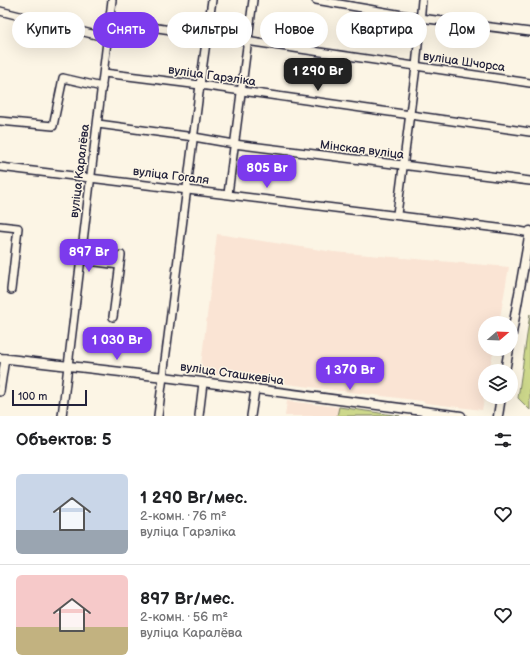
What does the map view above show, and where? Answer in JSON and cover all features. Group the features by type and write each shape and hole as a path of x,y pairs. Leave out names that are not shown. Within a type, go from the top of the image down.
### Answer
{"main road":[{"path":"515,316 530,232"},
{"name":"вуліца Сташкевіча","path":"2,358 164,377 461,416"},
{"path":"498,416 500,404"}],"street":[{"name":"вуліца Каралёва","path":"111,12 112,0"},
{"path":"210,12 212,0"},
{"path":"251,12 253,0"},
{"path":"316,0 385,12"},
{"path":"421,12 422,0"},
{"path":"0,11 93,34"},
{"path":"427,19 530,32"},
{"name":"вуліца Шчорса","path":"252,41 416,67 530,83"},
{"name":"вуліца Каралёва","path":"62,416 107,48"},
{"path":"158,416 205,48"},
{"path":"228,194 246,48"},
{"path":"397,214 418,48"},
{"name":"вуліца Гарэліка","path":"104,73 200,85 530,132"},
{"path":"0,122 53,126 63,78 102,87"},
{"name":"Мінская вуліца","path":"98,124 234,144 404,166 530,180"},
{"name":"вуліца Гогаля","path":"0,167 397,214 530,232"},
{"path":"0,226 18,228 11,290"},
{"path":"113,318 121,255"},
{"path":"81,260 119,265"},
{"path":"0,392 2,358"},
{"path":"199,416 203,383"},
{"path":"252,416 255,390"}],"shaded area":[{"path":"217,234 334,252 509,267 500,316 478,316 478,356 492,356 491,364 478,364 478,404 483,404 482,410 200,373"},
{"path":"287,401 339,407 337,416 285,416"}],"green space":[{"path":"530,314 530,410 518,398"},
{"path":"339,407 400,416 337,416"}]}
